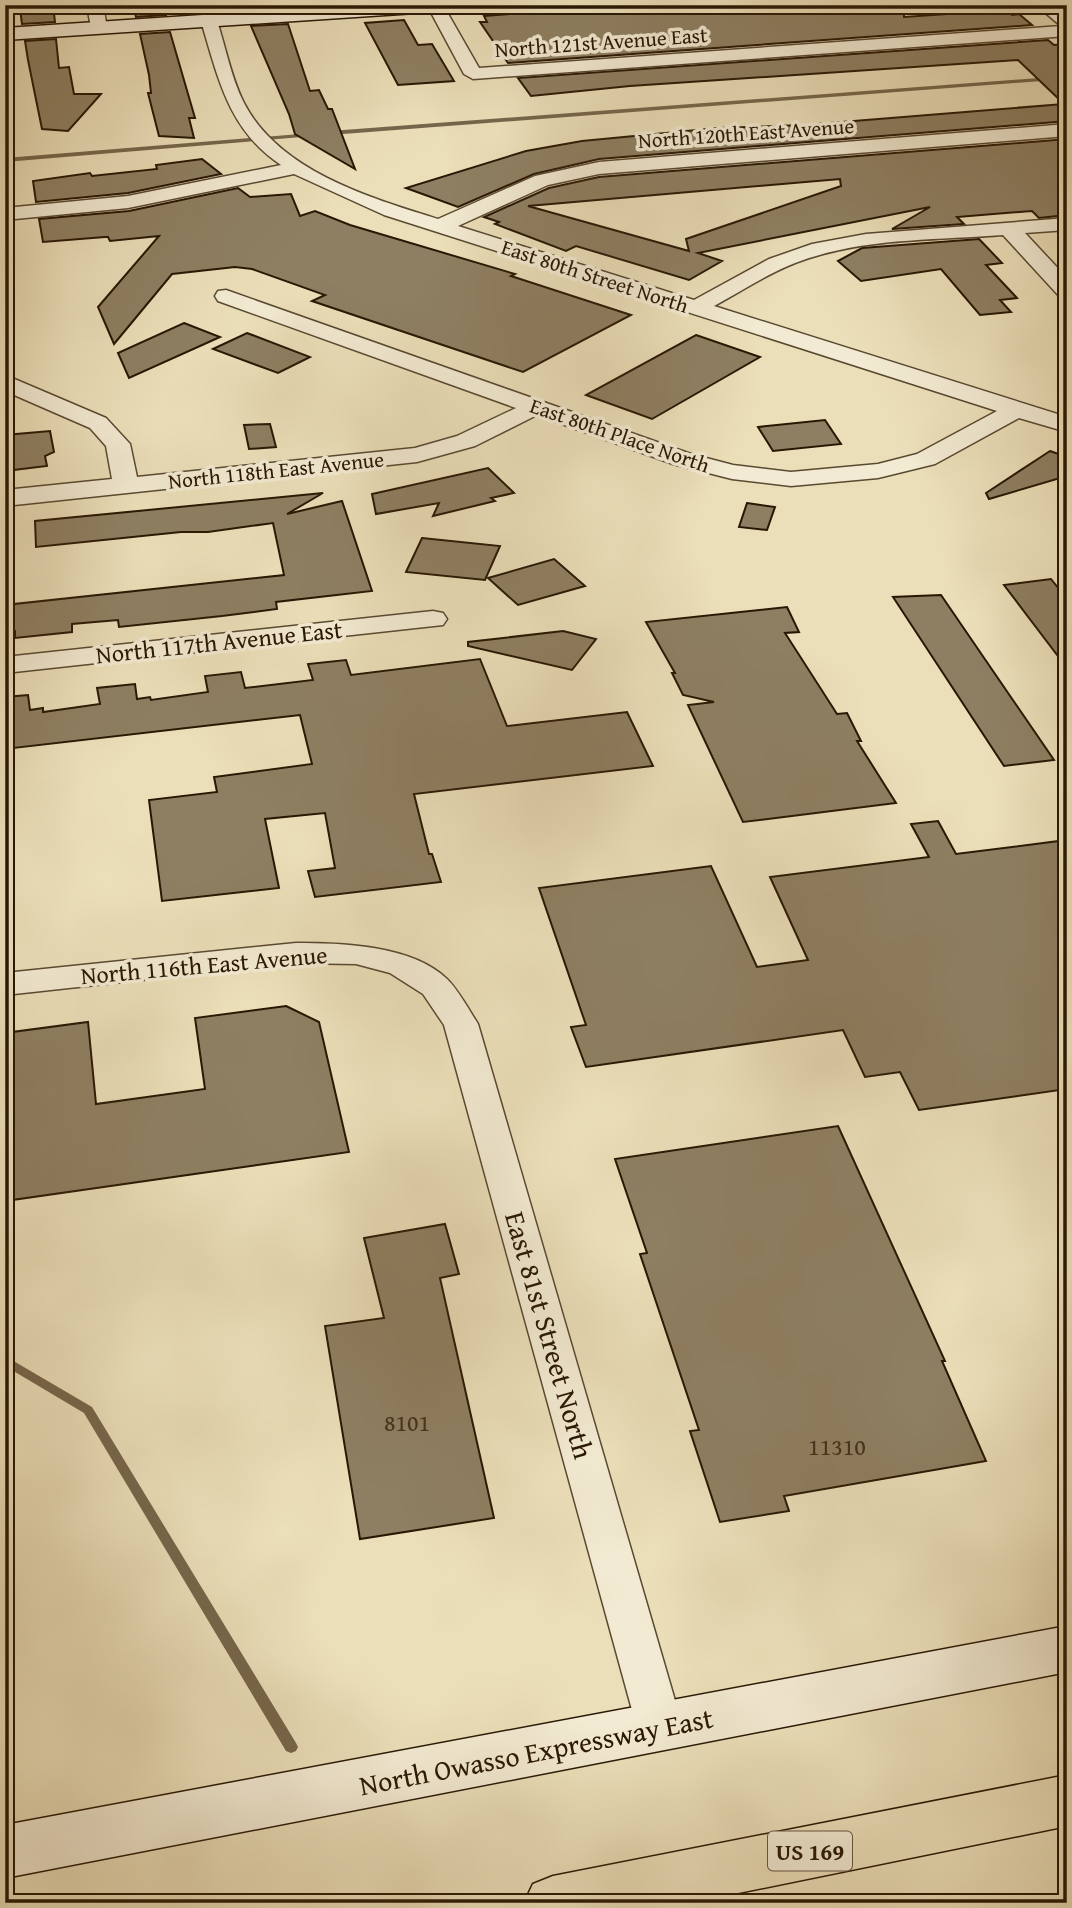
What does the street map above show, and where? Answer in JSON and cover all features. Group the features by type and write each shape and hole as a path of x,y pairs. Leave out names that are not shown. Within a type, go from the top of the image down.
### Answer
{"highway":[{"name":"US 169","path":"553,1903 1067,1800"}],"street":[{"path":"94,5 99,28"},
{"path":"5,34 446,5"},
{"path":"1044,5 1067,23"},
{"name":"North 121st Avenue East","path":"435,6 473,74 1067,31"},
{"name":"East 80th Street North","path":"209,21 235,104 269,146 298,167 353,195 440,226 1067,425"},
{"name":"North 120th East Avenue","path":"440,226 542,180 598,167 1067,130"},
{"path":"5,214 128,202 298,167"},
{"path":"695,308 776,263 812,250 866,240 1067,224"},
{"path":"1009,229 1067,291"},
{"name":"East 80th Place North","path":"226,296 682,459 732,472 791,479 878,471 926,459 1017,409"},
{"path":"5,382 98,423 118,444 126,485"},
{"name":"North 118th East Avenue","path":"5,498 417,455 466,441 537,407"},
{"name":"North 117th Avenue East","path":"5,665 433,618"},
{"name":"North 116th East Avenue","path":"5,984 296,953 356,954 402,966"},
{"name":"East 81st Street North","path":"402,966 435,986 461,1024 660,1728"},
{"name":"North Owasso Expressway East","path":"5,1852 1067,1649"}],"building":[{"path":"24,5 53,5 55,22 22,24 20,9 24,9"},
{"path":"133,5 164,5 166,15 136,17"},
{"path":"620,5 904,5 904,17 1007,10 1012,15 1019,14 1032,25 508,63 480,22 487,22 484,16"},
{"path":"404,20 418,45 432,44 454,81 398,85 365,23"},
{"path":"288,24 310,91 319,90 328,109 332,109 355,169 295,134 251,26"},
{"path":"170,32 195,118 189,118 194,138 159,136 148,93 151,93 149,75 140,34"},
{"path":"56,39 59,68 69,67 74,94 101,94 68,131 42,129 25,41"},
{"path":"1048,40 1054,45 1067,44 1067,121 599,159 534,174 458,207 406,188 526,151 582,141 718,128 804,125 1064,104 1018,60 630,86 531,96 518,78"},
{"path":"1067,139 1067,215 1039,218 1032,211 957,217 964,224 892,229 930,207 698,253 722,261 689,280 576,246 566,251 495,224 499,222 484,217 549,188 599,177","holes":["840,179 841,186 686,239 689,251 528,206"]},
{"path":"202,159 221,174 128,193 36,202 33,181 90,173 92,176 157,169 156,165"},
{"path":"238,188 250,197 291,194 300,216 315,211 350,225 515,274 511,276 631,315 523,372 312,301 325,295 252,269 235,267 172,274 114,344 98,307 159,236 110,241 105,237 43,242 39,219 129,211"},
{"path":"979,239 1002,263 986,265 1017,298 1000,300 1011,312 980,315 941,269 861,281 838,261 862,248"},
{"path":"184,323 220,337 129,378 118,353"},
{"path":"247,333 310,357 278,373 213,349"},
{"path":"696,335 760,357 652,419 586,395"},
{"path":"825,420 841,444 773,451 758,427"},
{"path":"270,424 276,447 249,449 244,425"},
{"path":"50,431 54,452 45,456 47,466 5,471 5,435"},
{"path":"1050,451 1067,457 1067,476 989,499 986,493"},
{"path":"488,468 514,493 491,498 495,501 433,516 439,503 376,514 372,494"},
{"path":"323,493 287,514 342,501 372,591 276,602 277,609 222,616 119,627 118,620 72,624 72,632 15,638 15,631 5,632 5,605 284,575 273,523 208,532 181,532 36,547 35,521"},
{"path":"747,503 775,507 767,530 739,527"},
{"path":"422,538 500,546 485,580 406,572"},
{"path":"554,559 585,586 518,605 488,578"},
{"path":"1051,579 1067,599 1067,668 1004,585"},
{"path":"941,595 1054,760 1004,766 893,597"},
{"path":"787,607 799,632 785,633 837,714 847,713 861,741 857,741 896,803 743,822 688,705 714,702 683,695 672,673 675,673 646,622"},
{"path":"563,631 596,639 572,670 468,646 468,642"},
{"path":"480,659 507,726 627,712 653,766 414,794 429,854 432,854 441,882 315,897 308,871 335,868 325,813 265,819 279,888 162,901 149,800 217,792 214,777 312,764 300,715 5,749 5,697 28,695 30,710 43,708 43,712 100,704 97,688 135,684 137,699 150,697 151,700 208,692 205,676 241,672 245,688 313,680 308,664 346,660 351,675"},
{"path":"938,821 956,854 1067,840 1067,1089 919,1110 900,1072 865,1077 843,1030 586,1067 571,1027 586,1025 539,888 711,866 757,967 808,960 770,877 929,857 911,824"},
{"path":"286,1006 319,1022 349,1152 5,1201 5,1033 88,1022 96,1104 205,1089 195,1018"},
{"path":"838,1126 945,1361 942,1361 986,1461 784,1496 789,1511 720,1522 690,1431 699,1430 640,1254 647,1253 615,1159"},
{"path":"445,1224 459,1274 440,1278 494,1518 360,1539 325,1326 384,1318 364,1238"}],"waterway":[{"path":"330,133 1052,79"},
{"path":"5,160 312,135"},
{"path":"5,1360 88,1410 291,1747"}]}
